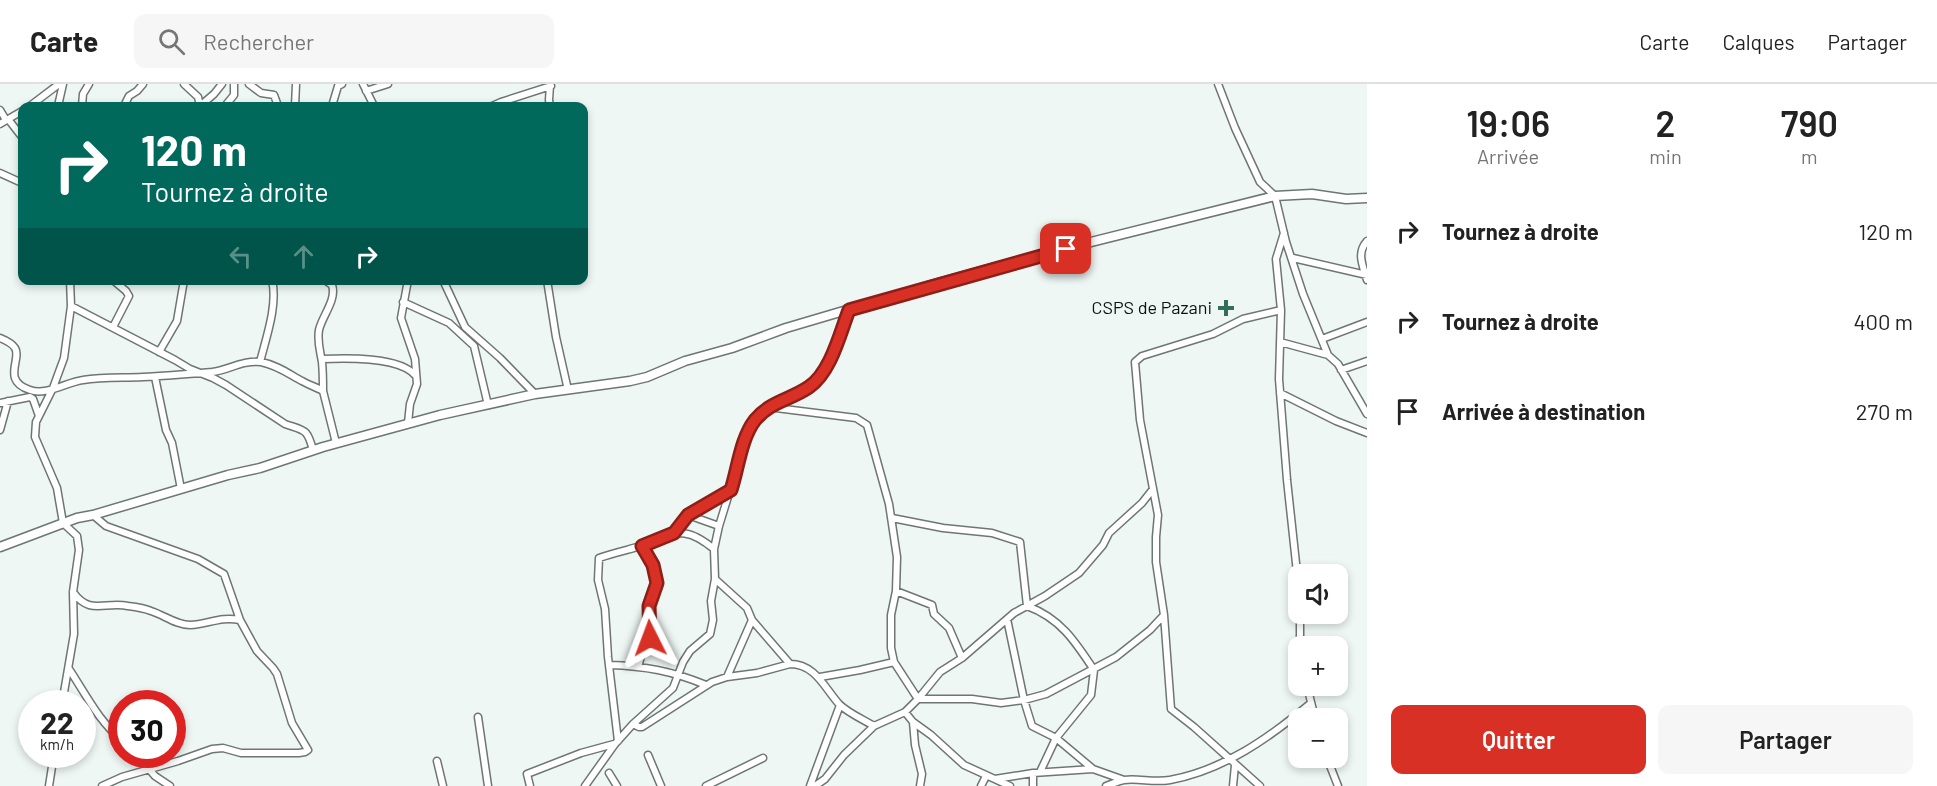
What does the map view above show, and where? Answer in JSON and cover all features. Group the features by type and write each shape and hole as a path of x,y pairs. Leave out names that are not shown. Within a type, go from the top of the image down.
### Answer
{"street":[{"path":"36,102 61,84"},
{"path":"59,102 61,84"},
{"path":"82,102 83,94 89,84"},
{"path":"126,102 129,96 143,84"},
{"path":"184,84 198,97 199,102"},
{"path":"205,102 222,84"},
{"path":"228,102 234,95 234,84"},
{"path":"249,84 261,93 274,95 277,102"},
{"path":"295,102 296,84"},
{"path":"333,102 338,86 342,84"},
{"path":"363,84 372,102"},
{"path":"366,91 388,84"},
{"path":"1218,84 1260,182 1275,196 1304,294 1328,355 1341,370 1367,414"},
{"path":"501,102 551,85 549,102"},
{"path":"0,110 5,121 18,133"},
{"path":"5,121 18,113"},
{"path":"0,173 18,181"},
{"path":"0,547 77,518 260,468 336,443 408,423 535,394 647,377 685,361 732,348 786,328 1047,253 1275,196 1312,194 1346,199 1367,198"},
{"path":"1285,232 1276,259 1281,310 1279,379 1296,564"},
{"path":"1366,277 1361,250 1367,241"},
{"path":"1293,258 1366,277"},
{"path":"65,690 74,634 73,592 79,550 77,536 63,523 57,488 35,437 39,416 64,358 71,306 70,285"},
{"path":"113,327 129,296 119,285"},
{"path":"159,352 177,321 183,285"},
{"path":"260,362 272,311 273,285"},
{"path":"332,285 334,292 319,328 318,348 322,359 323,391 336,443"},
{"path":"407,285 401,320 414,355 417,376 417,388 410,404 408,423"},
{"path":"445,285 465,327 500,358 535,394"},
{"path":"548,285 568,390"},
{"path":"403,302 449,323 474,346 488,405"},
{"path":"71,306 183,366 226,385 285,424 297,427 309,435 314,450"},
{"path":"585,786 616,742 673,688 682,662 690,651 710,634 711,600 715,579 714,549 719,526 751,426 768,406 788,398 817,381 830,360 849,310"},
{"path":"1260,786 1171,709 1164,615 1156,562 1158,515 1138,404 1135,364 1137,359 1171,346 1214,334 1243,319 1281,310"},
{"path":"1322,339 1367,322"},
{"path":"0,338 12,345 16,351 13,372 17,381 31,391 85,380 201,373 222,370 240,363 260,362 285,370 323,391"},
{"path":"1280,342 1328,355"},
{"path":"322,359 384,362 407,368 417,376"},
{"path":"1341,370 1367,361"},
{"path":"155,377 181,489"},
{"path":"1280,393 1336,421 1367,433"},
{"path":"0,403 32,398 39,416"},
{"path":"0,430 8,401"},
{"path":"768,406 856,418 866,423 890,504 897,557 896,591 891,615 891,648 894,662 918,699"},
{"path":"815,786 825,779 844,755 874,726 905,712 940,672 962,658 1006,619 1058,588 1082,569 1103,545 1109,533 1142,503 1153,489"},
{"path":"616,742 605,609 599,588 599,558 642,546 674,533 688,515 731,490"},
{"path":"93,515 106,526 198,559 221,571 226,578 240,620 257,651 277,674 288,713 307,748 307,752 241,753 217,748 102,786"},
{"path":"688,515 719,526"},
{"path":"892,518 943,528 986,532 1018,540 1021,544 1026,606"},
{"path":"674,533 697,537 714,549"},
{"path":"638,667 642,653 650,645 649,606 657,585 653,565 642,546"},
{"path":"715,579 747,608 752,620 790,664"},
{"path":"896,591 932,606 934,614 949,628 962,658"},
{"path":"73,592 86,605 98,607 121,604 150,611 182,624 200,624 222,618 240,620"},
{"path":"1026,606 1042,612 1061,626 1094,670 1090,695 1056,738 1036,773 1033,786"},
{"path":"918,699 1001,702 1024,700 1053,691 1071,679 1094,670 1116,657 1150,630 1164,615"},
{"path":"1006,619 1032,726 1056,738 1093,770"},
{"path":"727,677 752,620"},
{"path":"820,677 894,662"},
{"path":"633,724 642,727 706,685 727,677 757,673 790,664 802,666 820,677 840,705 874,726"},
{"path":"609,665 678,674 706,685"},
{"path":"69,669 108,726"},
{"path":"1309,696 1312,708"},
{"path":"994,779 1036,773 1093,770 1124,780 1159,782 1173,780 1233,763 1311,703"},
{"path":"810,786 840,705"},
{"path":"905,712 913,722 964,765 1010,786"},
{"path":"478,717 488,786"},
{"path":"913,722 915,745 922,774 920,786"},
{"path":"530,786 526,774 616,742"},
{"path":"648,755 661,786"},
{"path":"708,785 763,758"},
{"path":"437,761 443,786"},
{"path":"1233,763 1233,786"},
{"path":"49,786 52,768"},
{"path":"1331,768 1338,786"},
{"path":"148,769 170,786"},
{"path":"609,773 617,786"},
{"path":"981,786 986,776"},
{"path":"1111,785 1124,780"}],"place":[{"name":"CSPS de Pazani","path":"1226,308"}],"route":[{"path":"650,638 649,606 657,583 656,572 642,546 674,533 688,515 731,490 744,444 754,421 768,406 799,393 817,381 830,360 849,310 1066,249"}]}
